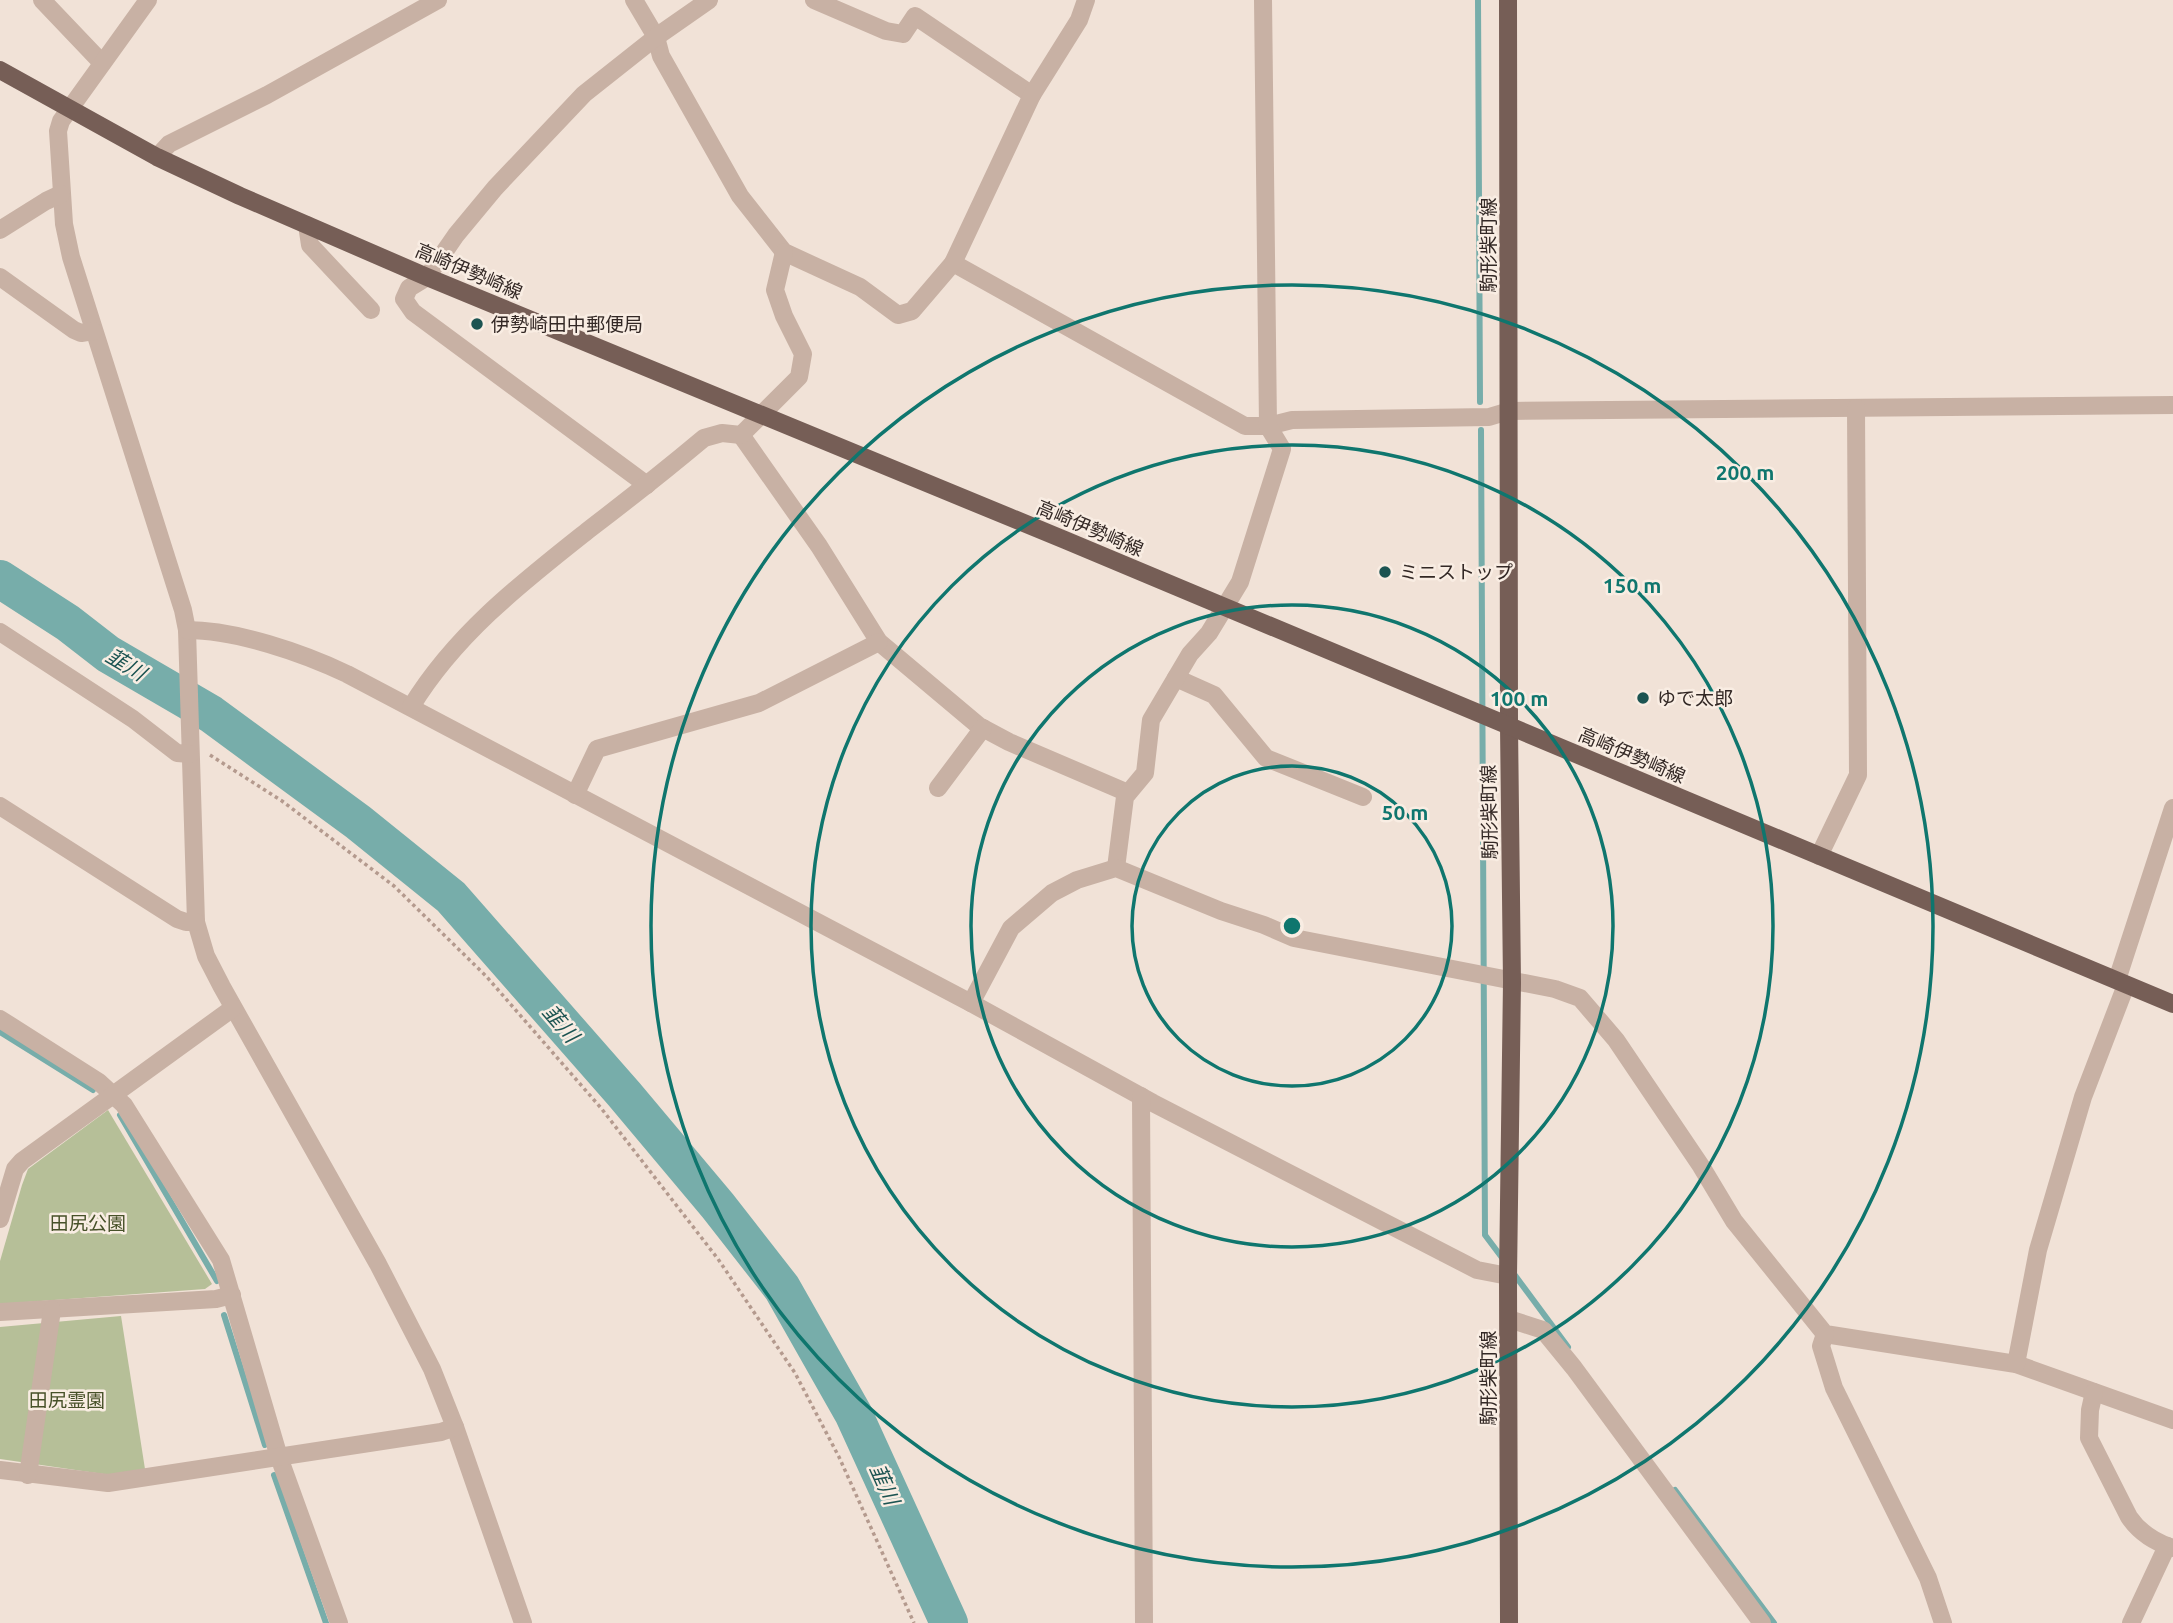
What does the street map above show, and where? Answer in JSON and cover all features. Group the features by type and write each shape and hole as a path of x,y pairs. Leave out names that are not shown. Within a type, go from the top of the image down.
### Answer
{"main road":[{"name":"駒形柴町線","path":"1508,0 1508,726 1512,982 1508,1276 1508,1623"},
{"name":"高崎伊勢崎線","path":"0,70 157,157 427,277 2173,1004"}],"street":[{"path":"42,0 102,63"},
{"path":"148,0 61,121 58,131 61,194 71,257 183,610 187,630 196,922 206,956 378,1264 432,1368 523,1623"},
{"path":"157,157 169,144 267,95 438,0"},
{"path":"634,0 656,37 661,56 740,196 784,252 860,288 898,315 912,311 953,263 1032,95 1079,20 1086,0"},
{"path":"647,485 413,312 404,299 410,288 427,277 456,235 495,188 575,104 656,37 709,0"},
{"path":"814,0 886,31 903,34 915,16 1032,95"},
{"path":"1116,868 1125,797 1145,773 1151,720 1190,654 1209,633 1240,582 1282,449 1268,426 1263,0"},
{"path":"0,230 61,194"},
{"path":"307,225 310,245 371,310"},
{"path":"411,708 424,686 461,640 506,596 704,438 722,433 741,435 799,377 803,354 783,316 775,290 784,252"},
{"path":"953,263 1245,426 1268,426 1292,420 1489,417 1509,411 2173,405"},
{"path":"0,277 74,330 81,333 93,331"},
{"path":"1819,856 1858,775 1856,408"},
{"path":"741,435 818,545 879,642 983,728 1009,742 1128,793"},
{"path":"187,630 205,630 293,651 347,674 971,1003 1141,1096 1477,1270 1508,1276"},
{"path":"0,632 133,719 177,753 190,745"},
{"path":"575,795 597,749 759,703 879,642"},
{"path":"1176,678 1214,695 1266,758 1363,797"},
{"path":"938,788 983,728"},
{"path":"0,806 177,919 196,922"},
{"path":"2016,1364 2038,1250 2173,808"},
{"path":"971,1003 1012,929 1052,893 1077,880 1116,868 1294,938 1555,989 1580,998 1616,1040 1701,1166 1734,1221 1825,1334 2016,1364 2173,1420"},
{"path":"0,1219 7,1164 22,1161 233,1007"},
{"path":"0,1019 114,1094 124,1105 220,1260 279,1457 340,1623"},
{"path":"1141,1096 1144,1623"},
{"path":"0,1312 232,1296"},
{"path":"28,1475 51,1310"},
{"path":"1509,1318 1544,1330 1762,1623"},
{"path":"1825,1334 1821,1346 1834,1388 1928,1578 1943,1623"},
{"path":"2094,1392 2089,1438 2095,1451 2137,1529 2170,1547 2131,1623"},
{"path":"0,1470 108,1483 441,1432 455,1427"}],"path":[{"path":"190,745 237,771 341,844 394,886 486,976 601,1108 718,1259 794,1373 839,1457 914,1623"}],"green space":[{"name":"田尻公園","path":"108,1110 212,1284 205,1289 0,1304 0,1261 28,1169"},
{"name":"田尻霊園","path":"121,1316 145,1469 110,1475 0,1459 0,1327"}],"waterway":[{"path":"1478,0 1480,402"},
{"path":"1481,430 1485,1235 1503,1259"},
{"name":"韮川","path":"0,579 68,623 108,654 211,714 358,822 451,897 624,1094 718,1206 782,1288 854,1415 949,1623"},
{"path":"0,1032 93,1090"},
{"path":"120,1115 217,1281"},
{"path":"1514,1274 1568,1347"},
{"path":"224,1315 265,1445"},
{"path":"274,1475 326,1623"},
{"path":"1675,1490 1774,1623"}],"place":[{"name":"伊勢崎田中郵便局","path":"477,324"},
{"name":"ミニストップ","path":"1385,572"},
{"name":"ゆで太郎","path":"1643,698"}]}
